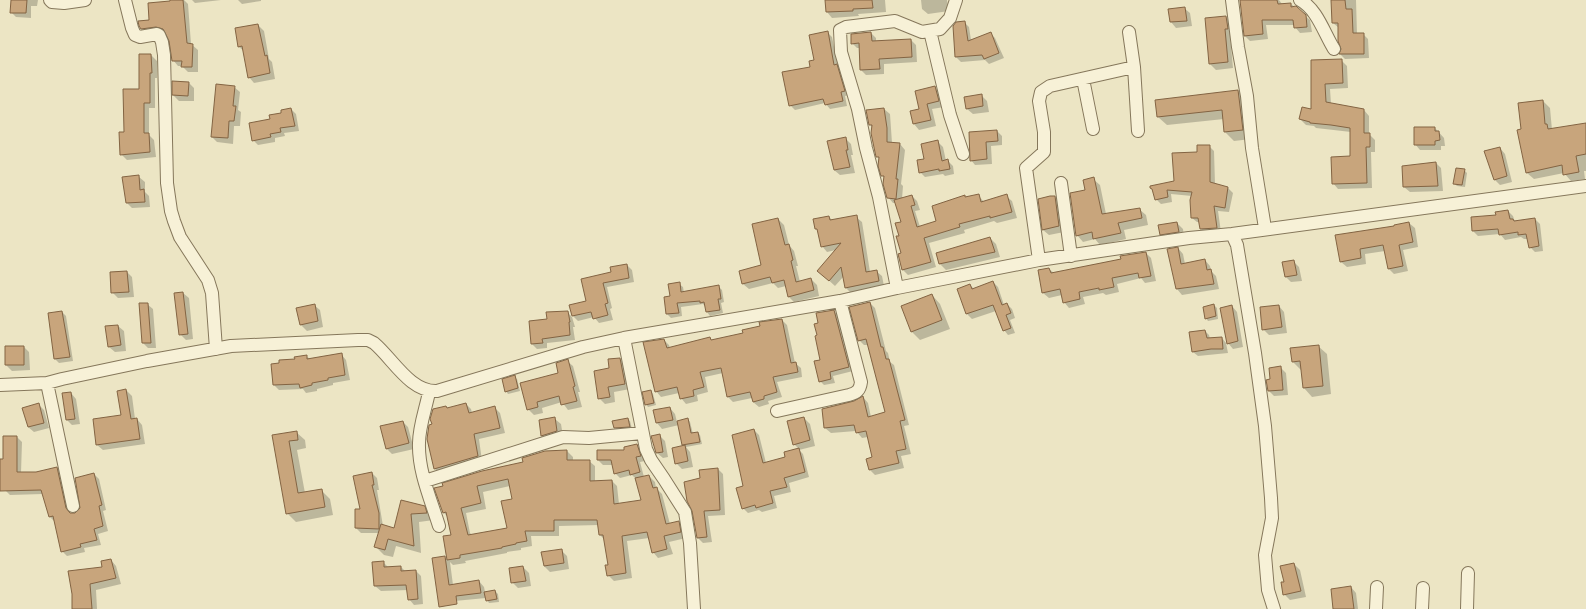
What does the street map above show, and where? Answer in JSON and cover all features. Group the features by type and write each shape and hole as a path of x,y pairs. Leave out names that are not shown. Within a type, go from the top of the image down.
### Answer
{"street":[{"path":"50,0 52,2 64,3 85,0"},
{"path":"125,0 135,35 140,37 157,34 162,42 164,55 167,183 171,211 180,237 208,280 212,293 216,349"},
{"path":"897,288 879,197 866,148 858,109 841,52 840,30 846,27 895,21 922,32 940,29 950,18 956,0"},
{"path":"1232,0 1238,47 1247,96 1252,148 1265,228"},
{"path":"1300,0 1304,2 1314,13 1334,49"},
{"path":"930,31 950,116 962,154"},
{"path":"1129,32 1134,67 1138,131"},
{"path":"1039,260 1026,168 1044,152 1044,132 1040,101 1041,92 1050,86 1134,67"},
{"path":"1083,79 1093,128"},
{"path":"1061,183 1071,256"},
{"path":"0,385 47,384 62,379 147,361 231,346 368,340 380,348 417,386 429,392 437,392 583,347 624,338 840,301 897,288 1039,260 1189,238 1232,234 1265,228 1586,186"},
{"path":"1232,234 1237,245 1255,353 1265,426 1272,518 1265,555 1268,590 1274,609"},
{"path":"777,411 849,395 860,389 861,382 840,301"},
{"path":"624,338 646,449 651,460 684,512 690,543 694,609"},
{"path":"47,384 73,506"},
{"path":"429,392 419,435 419,455 425,481 439,526"},
{"path":"425,481 563,437 589,438 642,432"},
{"path":"1467,609 1468,573"},
{"path":"1376,609 1377,587"},
{"path":"1422,609 1423,588"}],"building":[{"path":"11,0 27,0 26,13 10,13"},
{"path":"183,0 187,43 193,44 192,67 181,67 182,61 172,61 169,41 163,29 156,27 141,29 139,26 138,21 149,20 148,3"},
{"path":"825,0 872,0 873,8 853,9 853,11 826,12"},
{"path":"1240,0 1277,0 1278,4 1291,3 1291,7 1296,6 1306,15 1307,27 1294,28 1293,20 1262,20 1263,34 1244,36"},
{"path":"1331,0 1345,0 1346,9 1352,9 1353,33 1364,33 1364,54 1339,54 1341,49 1338,41 1338,23 1332,23"},
{"path":"1185,7 1187,21 1170,22 1168,9"},
{"path":"1226,16 1228,29 1225,29 1228,62 1209,64 1205,18"},
{"path":"965,21 968,41 991,32 999,53 984,59 982,55 955,57 953,26 956,22"},
{"path":"258,24 265,56 267,55 270,73 248,78 242,46 238,47 235,28"},
{"path":"828,31 834,65 837,64 845,91 841,92 843,101 825,105 823,99 789,106 782,72 810,67 809,61 814,60 809,35"},
{"path":"871,32 872,41 911,39 912,57 879,59 880,69 860,70 859,43 851,44 851,34"},
{"path":"139,54 151,54 152,73 150,73 150,103 144,103 144,133 149,133 150,152 120,155 119,132 124,132 123,89 139,89"},
{"path":"1342,59 1343,83 1325,84 1326,102 1364,109 1364,133 1370,133 1370,147 1366,147 1367,183 1332,184 1331,157 1350,156 1350,128 1310,123 1299,119 1302,107 1311,109 1311,60"},
{"path":"172,81 189,82 188,96 172,95"},
{"path":"216,84 235,86 233,106 236,106 234,121 229,121 228,138 211,137"},
{"path":"935,86 939,101 927,104 931,120 913,124 910,111 919,109 915,91"},
{"path":"1238,90 1243,130 1224,132 1222,110 1157,117 1155,100"},
{"path":"982,94 983,106 966,109 964,97"},
{"path":"1543,100 1545,124 1547,124 1548,129 1586,123 1586,154 1576,156 1579,172 1563,175 1562,165 1526,173 1517,130 1521,129 1518,103"},
{"path":"291,108 295,126 280,128 281,132 270,134 271,137 252,141 249,123 270,119 269,115 281,113 281,110"},
{"path":"884,108 887,128 887,142 900,143 896,179 898,179 896,199 887,198 883,184 884,176 881,176 878,166 879,157 876,157 871,133 872,125 869,125 866,110"},
{"path":"1414,127 1435,127 1435,131 1439,131 1440,140 1435,141 1435,145 1414,145"},
{"path":"997,130 998,141 986,142 987,159 970,161 969,132"},
{"path":"846,137 848,150 846,150 850,167 834,170 827,141"},
{"path":"938,140 942,161 948,159 950,169 939,171 939,169 919,173 917,160 924,159 921,144"},
{"path":"1197,145 1210,145 1210,182 1228,187 1225,208 1214,206 1217,228 1200,229 1198,218 1191,218 1190,200 1192,192 1167,190 1168,197 1155,200 1152,189 1150,188 1150,186 1174,181 1172,153 1197,152"},
{"path":"1500,147 1507,176 1494,180 1484,151"},
{"path":"1436,162 1438,186 1403,187 1402,166"},
{"path":"1456,168 1465,169 1462,185 1453,184"},
{"path":"139,175 140,190 144,189 145,202 126,203 122,177"},
{"path":"1094,177 1102,214 1140,208 1142,218 1118,223 1121,233 1093,239 1092,232 1076,236 1070,193 1085,190 1083,180"},
{"path":"979,194 981,202 1007,194 1012,212 959,224 960,227 924,238 931,262 902,270 898,254 901,253 896,236 899,236 895,223 901,222 894,200 912,195 915,205 911,206 917,227 936,221 932,206 965,195 965,197"},
{"path":"1055,196 1059,226 1042,230 1038,199"},
{"path":"1508,210 1510,219 1513,219 1514,221 1535,218 1539,246 1529,248 1526,234 1518,235 1518,232 1499,235 1498,229 1472,231 1471,217 1496,215 1495,212"},
{"path":"857,215 866,272 877,270 879,281 845,288 841,267 829,281 817,271 841,243 821,247 813,219 829,216 830,220"},
{"path":"778,218 785,245 789,244 796,282 811,278 814,290 788,297 784,280 772,283 770,277 742,284 739,271 761,265 752,224"},
{"path":"1177,222 1179,232 1160,235 1158,225"},
{"path":"1409,222 1413,242 1399,245 1403,266 1388,269 1383,245 1360,249 1361,258 1340,262 1335,235 1394,226"},
{"path":"990,237 995,252 939,264 936,253"},
{"path":"1178,247 1181,264 1205,259 1207,270 1211,269 1214,284 1176,289 1167,249"},
{"path":"1146,252 1151,276 1139,278 1138,273 1112,278 1114,287 1079,292 1080,299 1063,303 1060,289 1042,293 1038,270 1049,268 1051,273 1121,259 1120,256"},
{"path":"1294,260 1297,275 1285,277 1282,262"},
{"path":"627,264 629,278 603,283 608,303 605,304 608,315 593,319 591,312 572,316 569,305 586,301 581,279 611,272 610,267"},
{"path":"127,271 129,292 111,293 110,272"},
{"path":"993,281 1002,305 1007,303 1011,313 1006,315 1011,328 1003,331 993,305 966,314 957,289 970,284 972,289"},
{"path":"680,282 681,292 719,285 721,299 718,299 720,310 706,312 704,302 700,303 700,301 677,303 679,313 666,314 664,297 670,296 668,284"},
{"path":"183,292 188,334 179,335 174,293"},
{"path":"932,294 942,320 911,332 901,306"},
{"path":"870,302 881,347 883,347 886,359 889,359 905,420 900,421 906,449 896,451 899,463 869,470 866,459 872,457 866,431 856,433 854,425 824,428 822,409 854,401 863,396 868,417 885,412 866,339 858,341 849,307"},
{"path":"139,303 148,303 151,343 142,343"},
{"path":"315,304 318,321 300,325 296,308"},
{"path":"1214,304 1216,316 1205,319 1203,307"},
{"path":"1232,305 1238,341 1227,344 1220,308"},
{"path":"1279,305 1282,327 1262,330 1260,307"},
{"path":"834,310 849,367 830,372 831,379 819,382 814,361 820,360 815,336 817,335 814,324 818,323 816,313"},
{"path":"62,311 70,357 54,359 48,313"},
{"path":"568,311 570,335 542,339 543,343 531,344 529,321 547,319 546,312"},
{"path":"782,319 791,363 796,362 798,372 773,377 777,392 764,396 764,399 753,402 750,392 727,397 721,368 700,372 704,387 693,390 694,396 680,399 677,387 655,392 643,342 664,339 667,348 710,337 711,340 743,333 742,330 760,326 759,322"},
{"path":"118,325 121,345 108,347 105,326"},
{"path":"1205,330 1207,338 1222,337 1223,349 1192,352 1189,332"},
{"path":"1319,345 1323,386 1303,388 1300,361 1292,362 1290,348"},
{"path":"5,346 24,346 24,365 5,365"},
{"path":"342,353 345,375 328,378 328,380 312,383 312,385 300,388 299,384 273,385 271,364 279,363 279,360 295,359 294,357 307,355 307,359"},
{"path":"620,358 625,384 608,387 610,397 598,399 594,371 609,368 608,359"},
{"path":"568,359 577,401 561,405 559,396 537,402 538,407 527,410 520,383 558,373 556,363"},
{"path":"1281,366 1283,390 1268,391 1266,380 1270,379 1269,368"},
{"path":"515,375 518,388 505,392 502,379"},
{"path":"126,389 131,419 137,418 140,439 96,445 93,419 121,415 117,391"},
{"path":"651,390 654,403 645,405 642,392"},
{"path":"71,392 75,419 66,420 62,393"},
{"path":"39,403 44,423 28,427 22,408"},
{"path":"466,403 469,413 495,406 500,428 474,434 478,456 434,469 427,439 429,425 432,424 430,419 433,409 446,406 447,408"},
{"path":"670,407 673,420 656,423 653,410"},
{"path":"555,417 557,431 541,436 539,420"},
{"path":"804,417 810,440 793,445 787,421"},
{"path":"628,418 630,427 614,428 612,421"},
{"path":"688,418 691,433 698,432 700,442 682,445 677,421"},
{"path":"403,421 409,443 386,449 380,426"},
{"path":"754,429 763,463 785,457 784,452 799,448 805,472 784,478 787,487 770,491 773,503 756,508 755,505 742,509 736,488 743,486 732,435"},
{"path":"297,431 298,440 289,441 298,493 322,489 325,507 286,514 272,435"},
{"path":"660,434 663,452 656,453 651,436"},
{"path":"3,436 17,436 17,472 36,472 57,467 66,508 70,513 75,513 80,508 75,478 94,473 102,505 99,506 103,526 94,529 97,540 80,544 81,547 61,552 53,516 49,517 41,490 0,491 0,459 3,459"},
{"path":"637,444 641,456 636,457 640,472 630,475 629,470 614,474 611,460 597,460 597,450 624,450 624,447"},
{"path":"685,445 688,461 675,464 672,448"},
{"path":"567,450 567,460 590,460 590,481 612,480 614,504 641,500 635,478 649,475 653,488 657,487 666,524 679,521 681,532 664,536 667,549 652,553 647,532 622,536 626,573 607,576 605,565 608,565 603,535 599,535 597,520 554,520 554,531 525,531 527,541 502,548 460,555 460,558 447,560 443,536 451,535 446,512 443,513 434,488 443,486 442,483 482,471 523,462 522,458 545,451","holes":["508,479 512,499 501,501 507,528 468,535 461,508 481,503 477,486"]},
{"path":"718,468 720,510 704,511 707,537 697,538 692,511 687,501 684,482 700,478 699,470"},
{"path":"372,472 374,485 372,485 379,513 379,529 355,528 355,509 360,509 353,476"},
{"path":"401,500 425,506 427,513 411,514 414,546 388,539 385,550 374,547 381,524 394,528"},
{"path":"562,549 564,563 544,566 541,552"},
{"path":"445,556 449,585 479,580 481,593 456,596 457,604 439,607 432,558"},
{"path":"111,559 116,578 90,584 92,609 72,609 72,594 68,571 102,567 101,561"},
{"path":"384,561 384,567 401,566 401,571 416,570 418,599 408,600 406,585 374,586 372,562"},
{"path":"1294,563 1301,591 1283,595 1281,582 1284,582 1280,566"},
{"path":"523,566 526,581 511,583 509,568"},
{"path":"1351,586 1354,609 1333,609 1331,589"},
{"path":"495,590 497,599 486,601 484,592"}]}
